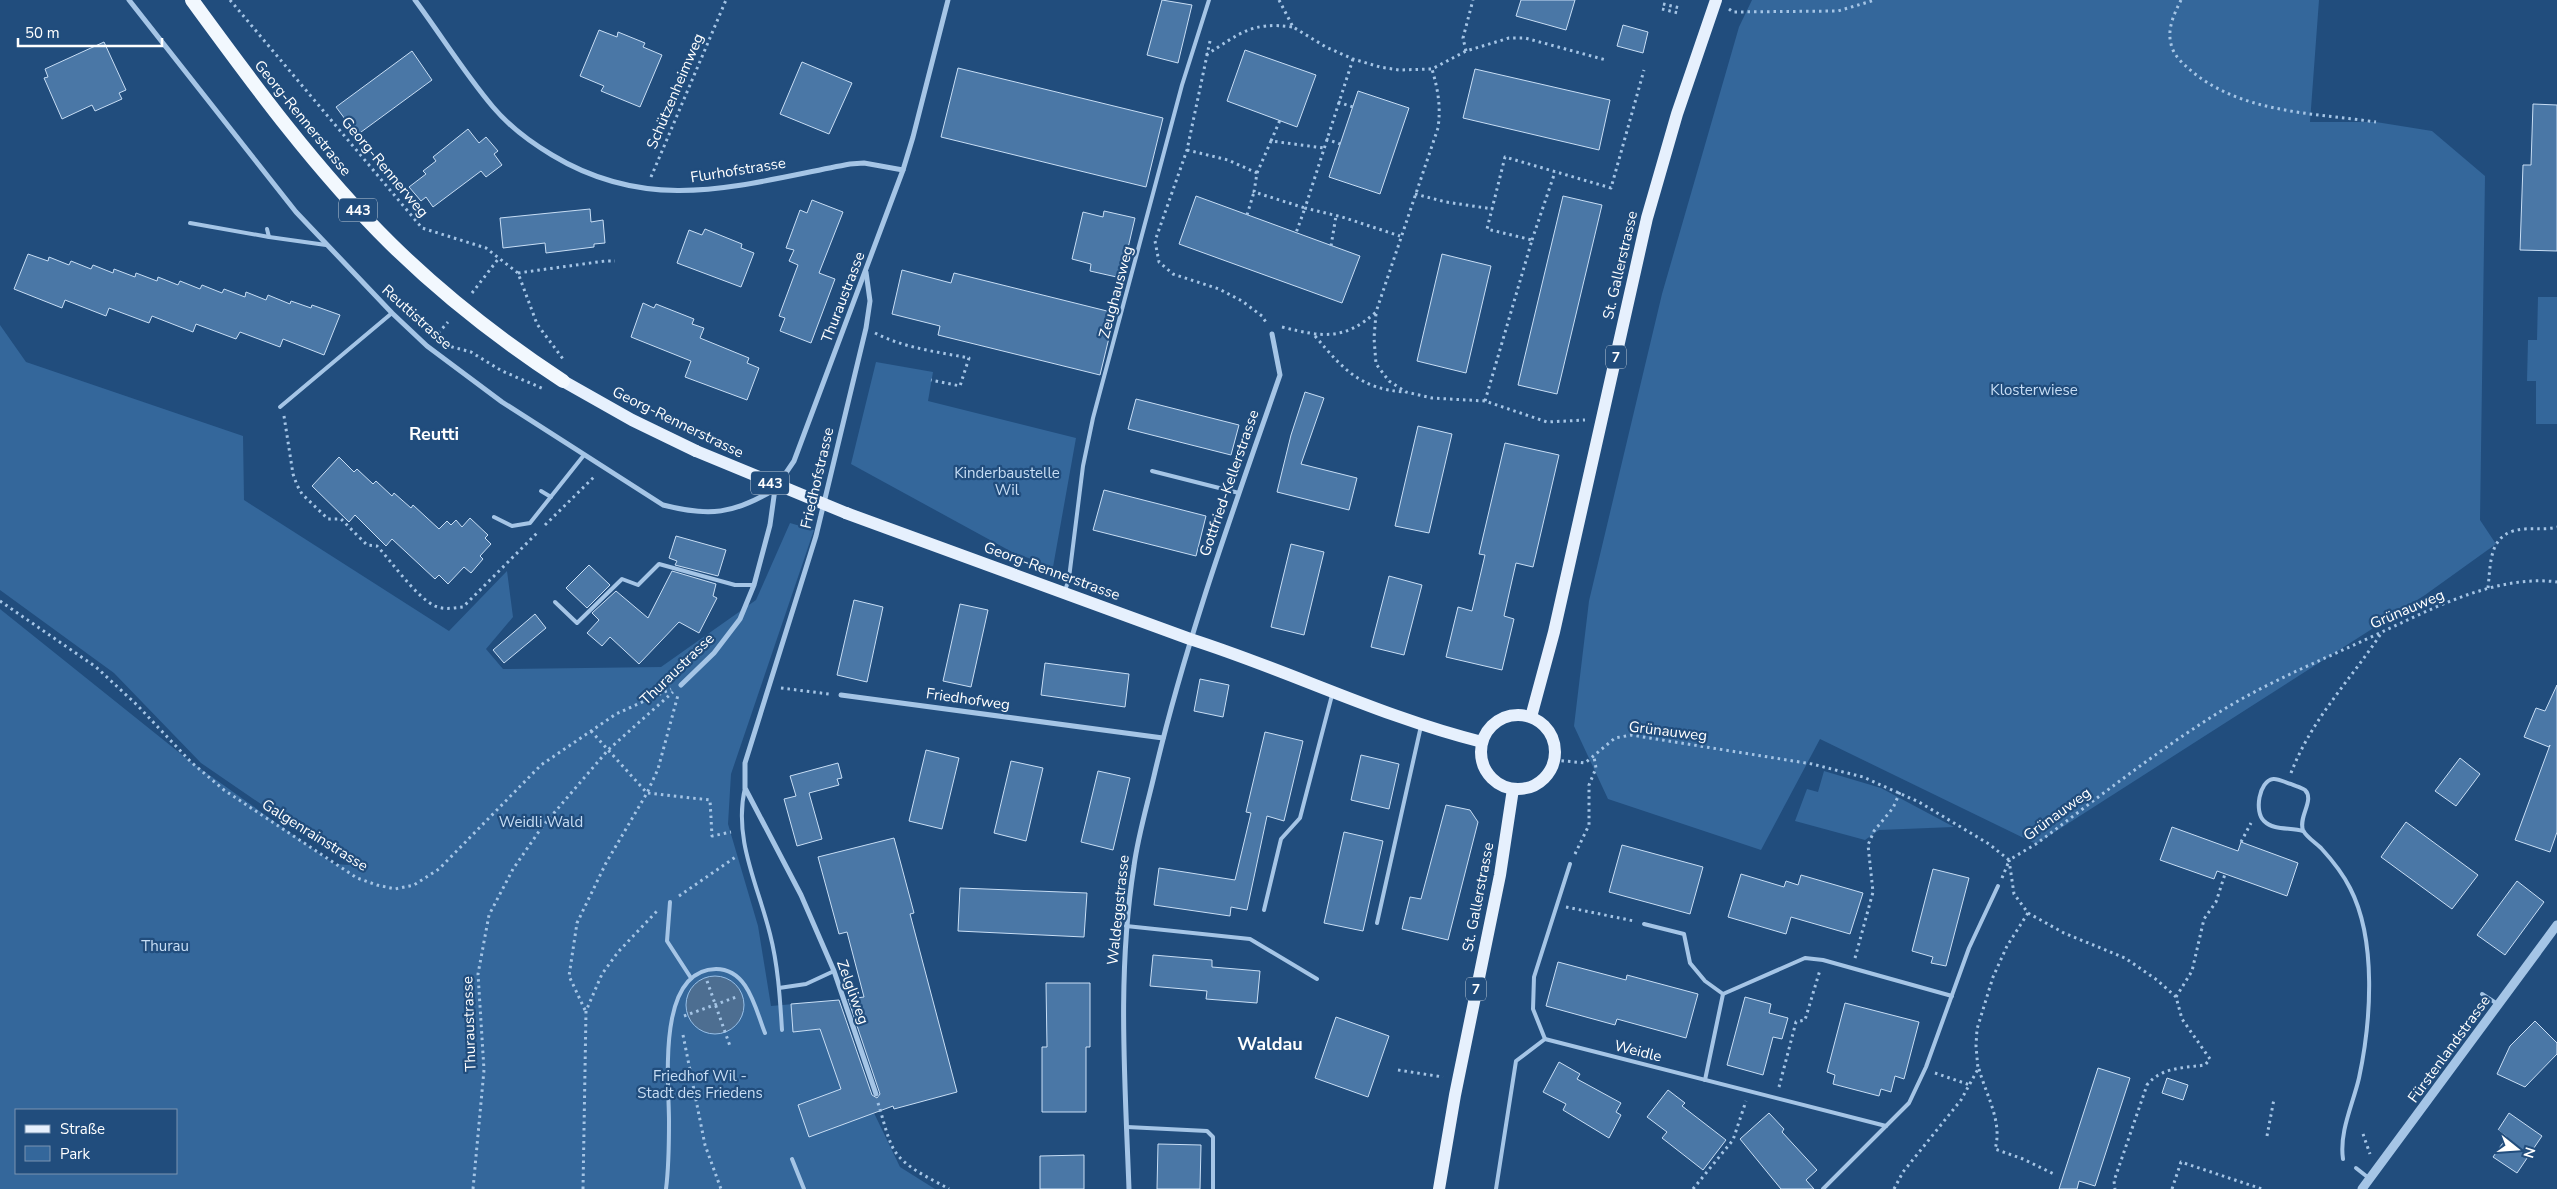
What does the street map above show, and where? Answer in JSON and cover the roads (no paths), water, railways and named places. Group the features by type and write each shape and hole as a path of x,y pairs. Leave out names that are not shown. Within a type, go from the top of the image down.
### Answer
{"highway":[{"name":"Georg-Rennerstrasse","path":"192,0 304,148 373,225 461,307 514,347 564,381"}],"main road":[{"name":"St. Gallerstrasse","path":"1531,716 1554,632 1647,218 1677,114 1715,1"},
{"name":"Georg-Rennerstrasse","path":"564,381 632,420 696,452 846,513 1190,639 1229,651 1333,693 1422,724 1482,742"},
{"path":"1516,714 1531,716 1542,723 1551,734 1555,746 1554,760 1549,772 1540,782 1527,788 1514,789 1501,785 1487,772 1480,755 1482,742 1489,728 1501,718 1516,714"},
{"name":"St. Gallerstrasse","path":"1440,1189 1459,1075 1500,875 1514,789"}],"street":[{"name":"Reuttistrasse","path":"129,0 275,186 392,314 427,346 502,402 664,505 692,513 721,512 750,504 774,488"},
{"name":"Flurhofstrasse","path":"415,0 493,107 513,127 566,163 599,178 645,190 706,191 850,164 864,163 903,170"},
{"name":"Thuraustrasse","path":"681,685 714,653 740,619 754,585 770,525 774,488 794,460 903,170 914,137 948,0"},
{"name":"Friedhofstrasse","path":"745,788 745,762 816,536 866,328 870,301 866,272"},
{"name":"Gottfried-Kellerstrasse","path":"1190,639 1280,375 1272,334"},
{"name":"Waldeggstrasse","path":"1129,1189 1123,1038 1126,926 1134,864 1163,738 1190,639"},
{"name":"Friedhofweg","path":"841,695 1163,738"},
{"name":"Zelgliweg","path":"745,788 801,895 834,971 876,1094"},
{"name":"Fürstenlandstrasse","path":"2362,1189 2557,926"}],"lane":[{"name":"Zeughausweg","path":"1064,593 1069,578 1083,466 1093,418 1182,85 1209,0"},
{"path":"190,223 269,237 326,244"},
{"path":"267,229 269,237"},
{"path":"280,407 392,314"},
{"path":"494,517 512,526 530,523 584,455"},
{"path":"1152,471 1239,493"},
{"path":"542,491 551,497"},
{"path":"555,602 577,623 622,579 638,585 659,564 735,585 754,585"},
{"path":"1264,910 1281,839 1300,818 1333,693"},
{"path":"1377,923 1422,724"},
{"path":"2303,831 2302,820 2308,796 2303,788 2275,779 2269,781 2264,786 2258,806 2265,823 2288,830 2303,831 2333,862 2350,888 2361,914 2366,938 2368,992 2366,1027 2359,1076 2344,1132 2343,1159"},
{"path":"745,788 741,805 745,851 770,934 779,988 782,1030"},
{"path":"1496,1189 1516,1061 1545,1039 1533,1009 1534,977 1570,864"},
{"path":"1823,1189 1909,1103 1926,1067 1969,948 1998,886"},
{"path":"670,902 667,941 691,978"},
{"path":"1644,924 1684,934 1690,963 1705,981 1722,994"},
{"path":"1126,926 1250,939 1318,979"},
{"path":"1722,994 1805,958 1823,960 1952,996"},
{"path":"666,1189 669,1158 668,1034 681,993 691,978 704,971 721,969 734,973 744,983 765,1033"},
{"path":"779,988 806,984 834,971"},
{"path":"1705,1080 1722,994"},
{"path":"2482,994 2499,1005"},
{"name":"Weidle","path":"1545,1039 1886,1126"},
{"path":"1127,1127 1207,1131 1214,1138 1214,1189"},
{"path":"792,1159 804,1189"},
{"path":"2356,1168 2370,1179"}],"district":[{"name":"Reutti","path":"434,434"},
{"name":"Waldau","path":"1270,1044"}],"park label":[{"name":"Klosterwiese","path":"2034,390"},
{"name":"Kinderbaustelle Wil","path":"1007,482"},
{"name":"Weidli Wald","path":"541,822"},
{"name":"Thurau","path":"165,946"},
{"name":"Friedhof Wil - Stadt des Friedens","path":"700,1084"}]}
